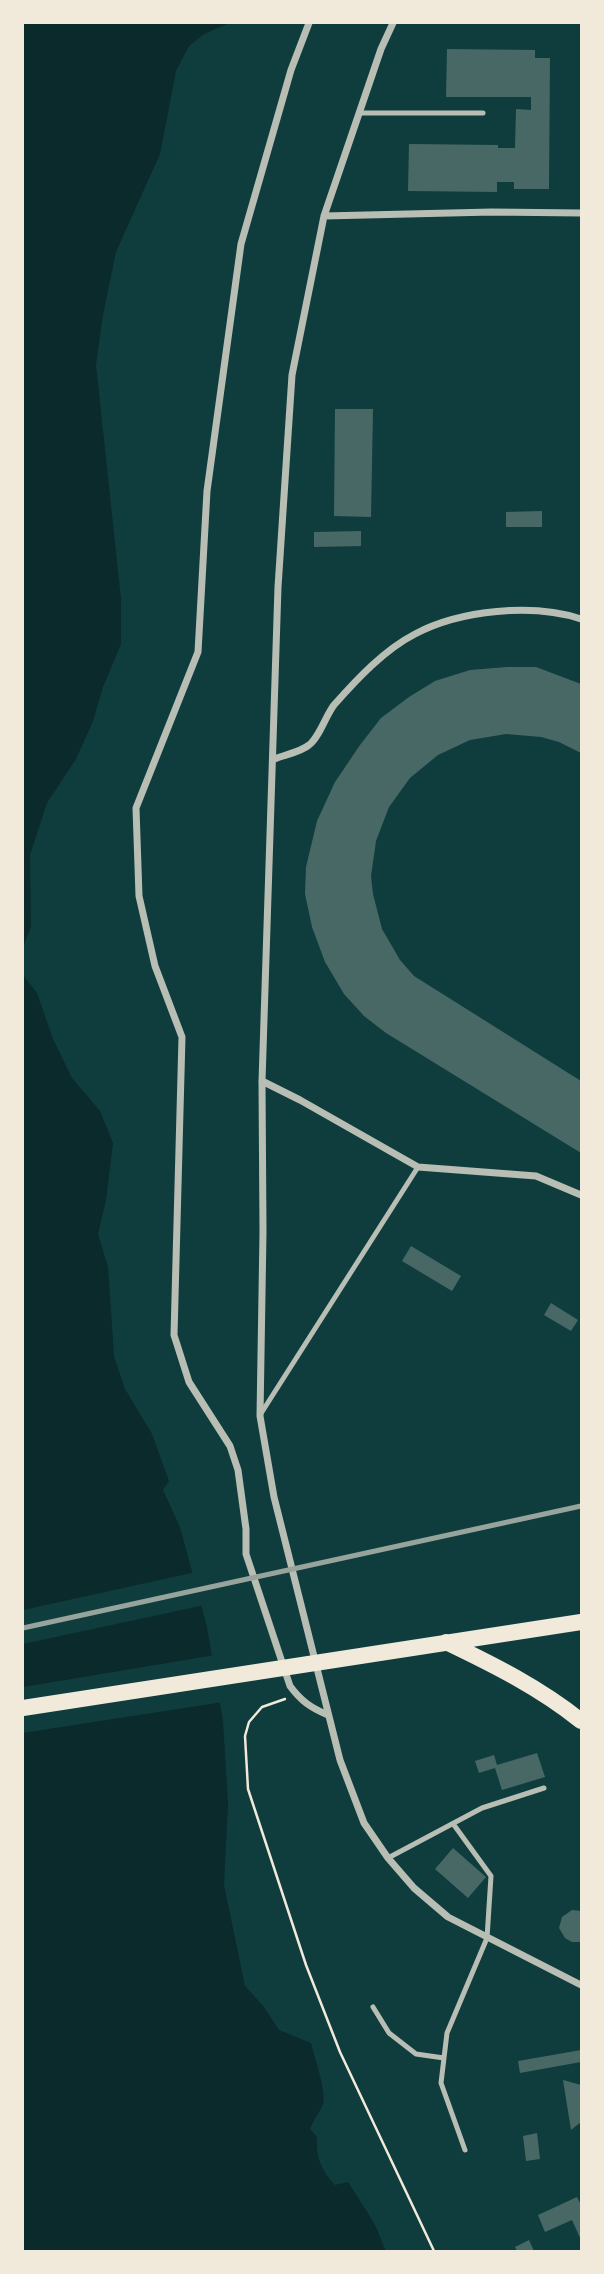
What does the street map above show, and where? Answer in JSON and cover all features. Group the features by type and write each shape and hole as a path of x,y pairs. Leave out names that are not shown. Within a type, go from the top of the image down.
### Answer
{"main road":[{"path":"23,1708 581,1622"},
{"path":"446,1643 493,1664 551,1697 581,1721"}],"street":[{"path":"309,23 290,70 241,244 207,491 198,652 136,808 139,896 155,966 181,1037 174,1335 189,1382 230,1446 238,1470 246,1529 246,1553 290,1686 311,1708 328,1715"},
{"path":"393,23 381,49 324,216 292,375 278,587 262,1081 260,1416 274,1497 328,1715 340,1760 364,1823 388,1858 414,1888 449,1917 581,1985"},
{"path":"324,216 581,213"},
{"path":"274,759 309,745 333,706 383,656 415,634 451,621 512,610 562,612 581,619"},
{"path":"262,1081 418,1167 536,1176 581,1195"}],"lane":[{"path":"359,113 483,113"},
{"path":"260,1416 418,1167"},
{"path":"388,1858 482,1808 544,1788"},
{"path":"454,1825 491,1876 487,1938 447,2033 441,2083 466,2150"},
{"path":"373,2007 389,2034 416,2054 444,2058"}],"path":[{"path":"299,1698 283,1699 262,1707 249,1722 245,1736 248,1789 306,1965 340,2052 434,2251"}],"water":[{"path":"23,23 230,23 204,34 189,46 176,71 160,154 116,252 96,365 121,599 121,644 76,759 47,803 30,855 31,927 23,947"},
{"path":"23,975 37,993 53,1039 72,1078 100,1111 113,1143 106,1200 98,1234 108,1267 114,1356 125,1389 152,1434 169,1481 163,1490 180,1527 207,1627 223,1721 228,1804 224,1885 245,1986 264,2007 279,2030 311,2043 324,2099 310,2129 317,2137 320,2163 335,2185 348,2182 374,2224 386,2251 23,2251"}],"pier":[{"path":"196,1572 205,1605 23,1644 23,1610"},
{"path":"215,1655 223,1702 23,1733 23,1687"}],"building":[{"path":"447,49 535,50 535,58 550,58 549,189 514,189 514,182 497,182 497,192 408,191 409,144 498,145 498,148 515,148 516,109 531,110 531,97 446,97"},
{"path":"335,409 373,409 371,517 334,516"},
{"path":"542,511 542,527 506,527 506,512"},
{"path":"361,531 361,546 314,547 314,532"},
{"path":"536,667 581,684 581,753 541,737 506,734 470,740 438,755 410,778 389,807 376,841 371,876 373,894 382,929 400,960 414,976 581,1081 581,1153 386,1033 364,1016 344,994 325,962 312,927 305,894 306,867 317,821 335,782 381,718 435,681 470,670"},
{"path":"411,1246 461,1276 452,1291 402,1261"},
{"path":"551,1303 578,1320 571,1331 544,1315"},
{"path":"537,1753 545,1777 502,1790 495,1768 479,1773 475,1761 494,1755 497,1765"},
{"path":"453,1848 486,1877 468,1898 435,1869"},
{"path":"572,1910 581,1911 579,1942 565,1938 559,1928 562,1917"},
{"path":"581,2050 581,2062 520,2073 518,2061"},
{"path":"563,2080 581,2085 581,2122 571,2130"},
{"path":"537,2133 540,2159 526,2161 523,2136"},
{"path":"577,2197 581,2205 581,2240 572,2220 545,2232 538,2215"},
{"path":"529,2240 534,2251 517,2251 515,2247"}],"railway":[{"path":"23,1628 581,1506"}]}
